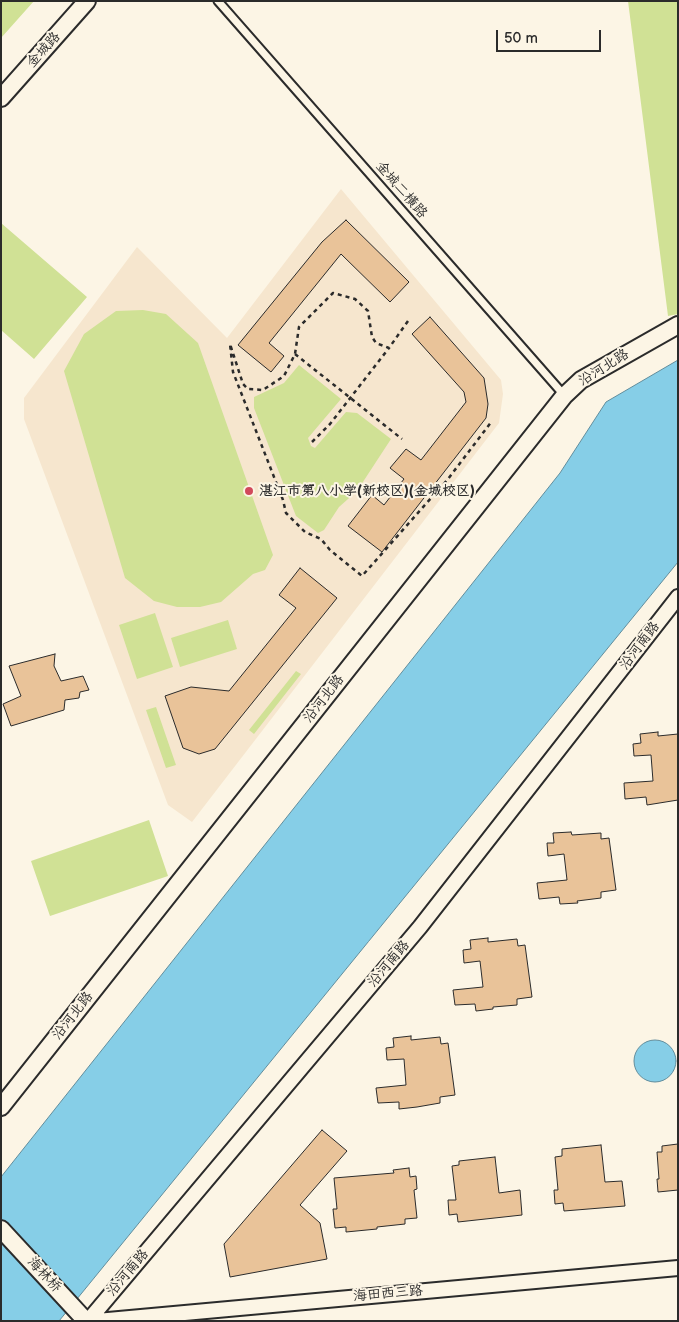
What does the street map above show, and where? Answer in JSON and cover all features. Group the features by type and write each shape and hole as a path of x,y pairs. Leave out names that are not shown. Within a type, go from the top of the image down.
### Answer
{"street":[{"name":"金城路","path":"1,98 87,1"},
{"name":"沿河北路","path":"1,1107 564,396 581,380 678,326"},
{"name":"沿河南路","path":"87,1321 420,927 678,596"},
{"name":"海林桥","path":"1,1229 87,1321"},
{"name":"海田西三路","path":"97,1321 678,1268"}],"lane":[{"name":"金城二横路","path":"218,1 564,396"}],"path":[{"path":"388,348 376,343 372,337 368,310 355,298 333,293 299,328 295,354 284,376 263,390 248,389 243,384 230,344 233,372 284,500 286,513 305,532 321,539 330,550 362,576 448,479 492,421"},
{"path":"312,442 330,424 408,320"},
{"path":"295,354 402,439"}],"shaded area":[{"name":"湛江市第八小学(新校区)(金城校区)","path":"341,189 501,380 503,394 499,423 192,822 168,805 24,419 24,398 137,247 227,338"}],"green space":[{"path":"1,1 34,1 1,38"},
{"path":"628,1 678,1 678,314 668,316"},
{"path":"1,223 87,297 34,359 1,330"},
{"path":"143,310 166,314 198,343 273,555 265,570 253,574 221,602 200,607 177,607 154,601 125,578 64,371 84,334 116,311"},
{"path":"299,365 341,399 308,438 311,446 315,448 346,412 357,413 391,439 357,491 339,507 324,530 318,533 296,516 254,408 254,397 284,383"},
{"path":"155,613 173,667 137,679 119,625"},
{"path":"228,620 237,649 180,667 171,638"},
{"path":"296,671 301,674 254,734 249,730"},
{"path":"156,707 176,765 166,768 146,710"},
{"path":"149,820 168,876 50,916 31,861"}],"water":[{"path":"678,360 678,562 59,1321 1,1321 1,1177 560,473 606,402"},
{"path":"655,1040 670,1046 676,1061 670,1076 655,1082 640,1076 634,1061 640,1046"}],"building":[{"path":"346,220 409,282 390,302 341,254 269,343 284,356 271,372 238,345 322,242"},
{"path":"430,317 484,378 488,404 486,418 382,552 348,526 372,495 384,505 404,479 390,468 406,449 421,460 466,402 464,392 412,334"},
{"path":"300,568 337,598 215,749 199,754 183,748 165,696 191,687 229,691 296,608 279,595"},
{"path":"55,654 54,666 61,681 83,676 89,690 80,692 79,698 65,700 64,710 11,726 3,704 21,696 9,666"},
{"path":"658,732 658,736 678,734 678,800 647,805 646,797 625,799 624,783 653,781 651,755 634,756 633,744 641,743 640,734"},
{"path":"571,832 572,835 601,833 601,839 609,838 616,890 601,892 601,898 577,901 578,903 560,904 559,897 539,899 537,883 567,880 564,854 548,856 547,843 554,843 553,833"},
{"path":"488,938 488,942 517,939 518,946 525,945 532,997 517,999 517,1005 476,1011 475,1004 455,1005 453,990 483,987 480,961 464,963 463,950 471,949 470,940"},
{"path":"411,1036 411,1040 440,1037 441,1044 448,1043 455,1095 440,1097 440,1103 399,1109 399,1102 378,1103 376,1088 406,1085 404,1059 387,1060 386,1048 394,1047 393,1038"},
{"path":"322,1130 347,1151 300,1205 320,1223 327,1259 230,1277 224,1244"},
{"path":"678,1144 678,1190 658,1192 657,1152 662,1152 662,1146"},
{"path":"601,1145 605,1182 622,1181 625,1206 564,1211 563,1203 555,1204 554,1190 558,1190 555,1157 562,1156 562,1149"},
{"path":"495,1157 499,1193 520,1190 522,1215 458,1222 457,1214 449,1215 448,1200 456,1200 452,1166 459,1165 459,1161"},
{"path":"409,1168 410,1177 416,1176 417,1189 414,1190 417,1218 405,1219 405,1224 377,1227 377,1229 346,1232 346,1227 335,1228 333,1209 337,1209 334,1178 394,1173 393,1170"}],"place":[{"name":"湛江市第八小学(新校区)(金城校区)","path":"249,491"}]}
